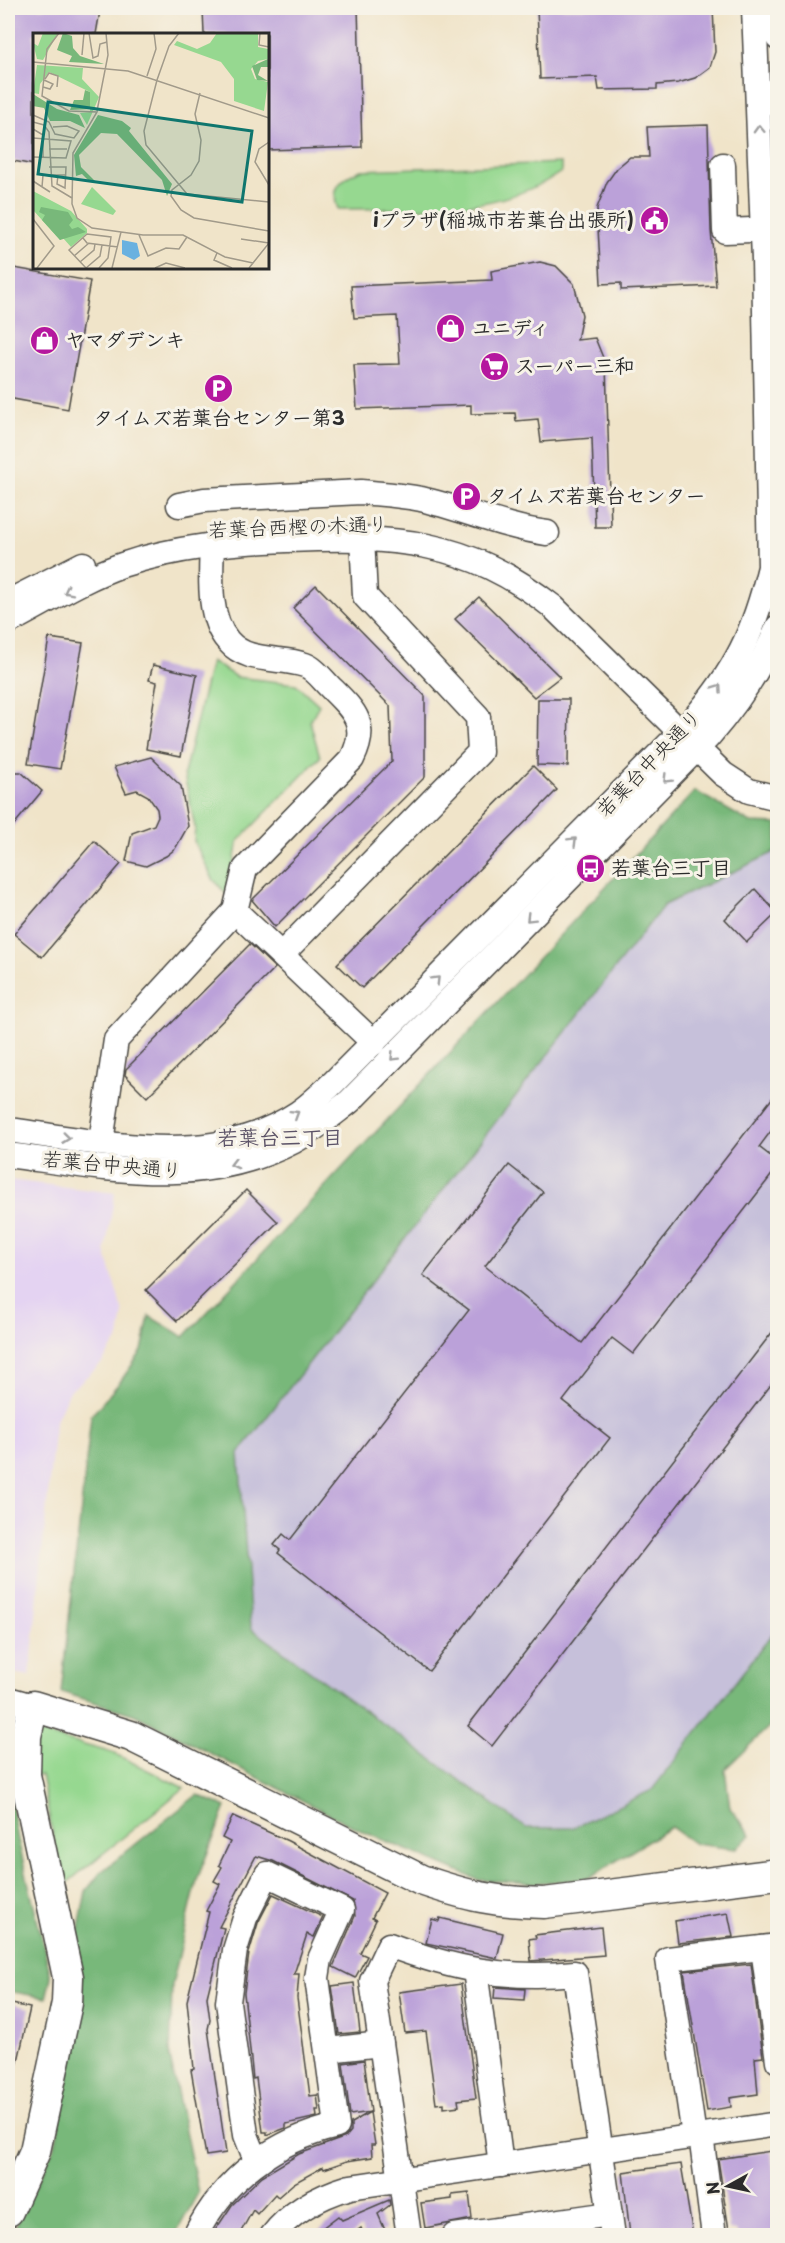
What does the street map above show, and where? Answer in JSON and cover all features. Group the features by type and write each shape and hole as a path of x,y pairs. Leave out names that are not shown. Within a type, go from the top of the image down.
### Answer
{"main road":[{"path":"8,2211 34,2151 67,2003 68,1977 25,1775 26,1736 20,1702 131,1736 421,1880 471,1897 506,1902 544,1903 777,1874"}],"street":[{"name":"若葉台中央通り","path":"8,1155 128,1170 183,1172 239,1163 296,1140 350,1101 694,735 749,637 770,567 770,229 761,185 754,8"},
{"path":"776,8 777,38"},
{"path":"761,185 723,176 725,231 770,229"},
{"path":"178,505 207,500 361,492 422,499 516,529 547,533"},
{"name":"若葉台西樫の木通り","path":"8,602 113,552 180,534 241,526 361,522 409,524 469,542 531,571 565,595 694,735"},
{"path":"282,954 480,752 478,717 364,596 362,538"},
{"name":"若葉台西樫の木通り","path":"8,622 118,566 212,544 362,538 414,542 439,547 509,575 553,607 694,735"},
{"path":"101,1142 116,1040 235,911 245,869 352,759 358,749 360,726 357,714 309,666 290,660 252,656 229,643 220,631 215,614 212,544"},
{"name":"若葉台中央通り","path":"8,1130 161,1150 201,1148 236,1141 298,1113 333,1083 694,735 728,714 770,648 777,627"},
{"path":"694,735 756,776 777,782"},
{"path":"694,735 723,774 749,791 777,798"},
{"path":"235,911 374,1043"},
{"path":"195,2235 226,2190 256,2160 291,2141 337,2126 317,1978 320,1959 342,1910 267,1874 246,1918 235,1950 228,2002 246,2135 256,2160"},
{"path":"409,2235 372,1981 389,1945 451,1965 512,1976 575,1973 611,2225 454,2235"},
{"path":"714,2235 668,1959 770,1947 777,2061"},
{"path":"475,1970 501,2165"},
{"path":"328,2050 381,2044"},
{"path":"273,2235 300,2209 325,2195 350,2187 777,2124"}],"shaded area":[{"path":"777,851 777,1628 652,1790 573,1828 526,1828 251,1628 239,1453 664,905"},
{"path":"8,1180 115,1193 105,1251 123,1313 119,1337 102,1363 69,1392 55,1422 30,1676 8,1672"}],"green space":[{"path":"561,163 561,172 536,186 482,203 454,207 338,209 336,202 335,195 339,184 361,170"},
{"path":"211,661 236,677 296,684 319,705 310,721 320,757 238,841 228,896 213,879 194,841 195,827 184,774"},
{"path":"695,791 751,823 777,824 777,851 664,905 239,1453 251,1628 526,1828 573,1828 652,1790 777,1628 777,1719 725,1769 730,1808 751,1835 735,1849 695,1844 671,1827 587,1879 535,1883 478,1880 364,1832 136,1715 61,1692 91,1416 120,1382 142,1351 149,1316 184,1337"},
{"path":"8,1724 113,1753 184,1788 63,1886 41,1775 8,1783"},
{"path":"8,1783 18,1840 51,1977 46,1998 8,1991"},
{"path":"197,1795 226,1807 198,1877 172,1984 170,2058 198,2193 175,2235 138,2230 131,2236 11,2236 55,2146 83,2001 77,1938 86,1891 101,1872"}],"building":[{"path":"8,8 82,8 100,11 96,33 33,33 33,165 8,160"},
{"path":"203,8 358,8 362,147 268,150 268,33 204,33"},
{"path":"537,8 713,8 715,52 710,67 695,78 678,83 657,85 657,89 599,90 597,77 540,79"},
{"name":"iプラザ(稲城市若葉台出張所)","path":"708,125 711,231 716,286 621,290 621,283 601,284 597,208 607,182 617,168 630,157 649,157 647,127"},
{"path":"540,262 556,266 574,284 582,315 577,340 595,338 606,365 611,527 595,527 592,438 541,442 538,419 516,421 515,413 471,414 471,405 357,409 354,365 400,364 397,316 354,318 351,286 492,280 491,271"},
{"name":"ヤマダデンキ","path":"8,267 90,281 68,409 8,398"},
{"path":"316,585 425,696 425,777 275,927 252,900 392,761 390,706 293,608"},
{"path":"479,597 560,677 534,697 455,619"},
{"path":"49,638 83,643 60,769 28,764"},
{"path":"153,665 197,675 181,756 146,749 157,682 149,680"},
{"path":"538,699 569,699 568,766 537,765"},
{"path":"151,757 181,786 188,826 175,849 146,866 126,861 132,833 154,825 158,816 157,809 148,796 137,790 126,793 114,767"},
{"path":"533,766 557,790 362,988 337,964"},
{"path":"15,772 21,772 42,791 8,832 8,782"},
{"path":"94,841 121,864 42,957 14,934"},
{"path":"755,889 777,913 747,942 725,919"},
{"path":"250,944 275,968 147,1097 125,1075 126,1069"},
{"path":"777,1092 777,1123 759,1147 777,1161 777,1168 633,1354 612,1338 563,1401 610,1438 429,1671 278,1553 280,1550 274,1545 283,1534 290,1540 469,1310 423,1275 509,1165 543,1192 485,1266 582,1343"},
{"path":"246,1190 278,1222 177,1321 146,1290"},
{"path":"777,1326 777,1377 492,1746 468,1726"},
{"path":"233,1816 288,1841 385,1893 372,1918 376,1920 360,1953 367,1956 355,1978 333,1967 355,1916 353,1901 273,1861 256,1856 219,1927 224,1928 207,1997 210,2020 208,2029 226,2153 206,2156 191,2070 194,2069 187,2001 209,1912 206,1911 220,1884 214,1881 222,1867 219,1865 230,1842 222,1838"},
{"path":"273,1894 323,1917 314,1937 307,1934 294,1974 299,1974 297,1998 310,2096 317,2095 319,2110 316,2110 317,2117 286,2124 286,2128 267,2135 267,2132 263,2132 256,2078 253,2079 244,1993 249,1953 258,1923"},
{"path":"728,1913 733,1937 678,1943 675,1921"},
{"path":"440,1918 503,1933 497,1958 426,1943 432,1919 439,1921"},
{"path":"601,1927 604,1955 531,1961 529,1939 536,1938 535,1935"},
{"path":"751,1964 763,2057 755,2058 758,2094 730,2098 731,2107 707,2111 684,1971"},
{"path":"354,1983 360,2032 339,2034 332,1986"},
{"path":"461,1984 476,2098 458,2100 459,2106 444,2108 444,2103 436,2104 426,2031 405,2033 399,1992"},
{"path":"495,1987 525,1989 524,2000 494,1998"},
{"path":"8,2003 30,2008 13,2083 8,2082"},
{"path":"364,2060 371,2112 350,2115 343,2063"},
{"path":"370,2112 375,2145 371,2145 372,2157 347,2161 324,2169 323,2167 294,2183 278,2197 275,2194 257,2214 253,2210 239,2235 212,2235 232,2205 262,2176 299,2154 346,2137 351,2131 351,2123"},
{"path":"771,2151 777,2198 777,2235 738,2235 737,2231 729,2230 718,2159"},
{"path":"681,2164 693,2235 630,2235 623,2172"},
{"path":"469,2193 472,2219 425,2228 421,2203 452,2199 452,2195"},
{"path":"389,2200 390,2205 378,2214 385,2230 372,2235 364,2235 361,2228 351,2235 313,2235 338,2216 342,2220"}],"place":[{"name":"iプラザ(稲城市若葉台出張所)","path":"655,220"},
{"name":"ユニディ","path":"451,328"},
{"name":"ヤマダデンキ","path":"44,340"},
{"name":"スーパー三和","path":"494,366"},
{"name":"タイムズ若葉台センター第3","path":"219,388"},
{"name":"タイムズ若葉台センター","path":"466,496"},
{"name":"若葉台三丁目","path":"590,868"}],"district":[{"name":"若葉台三丁目","path":"280,1138"}]}
